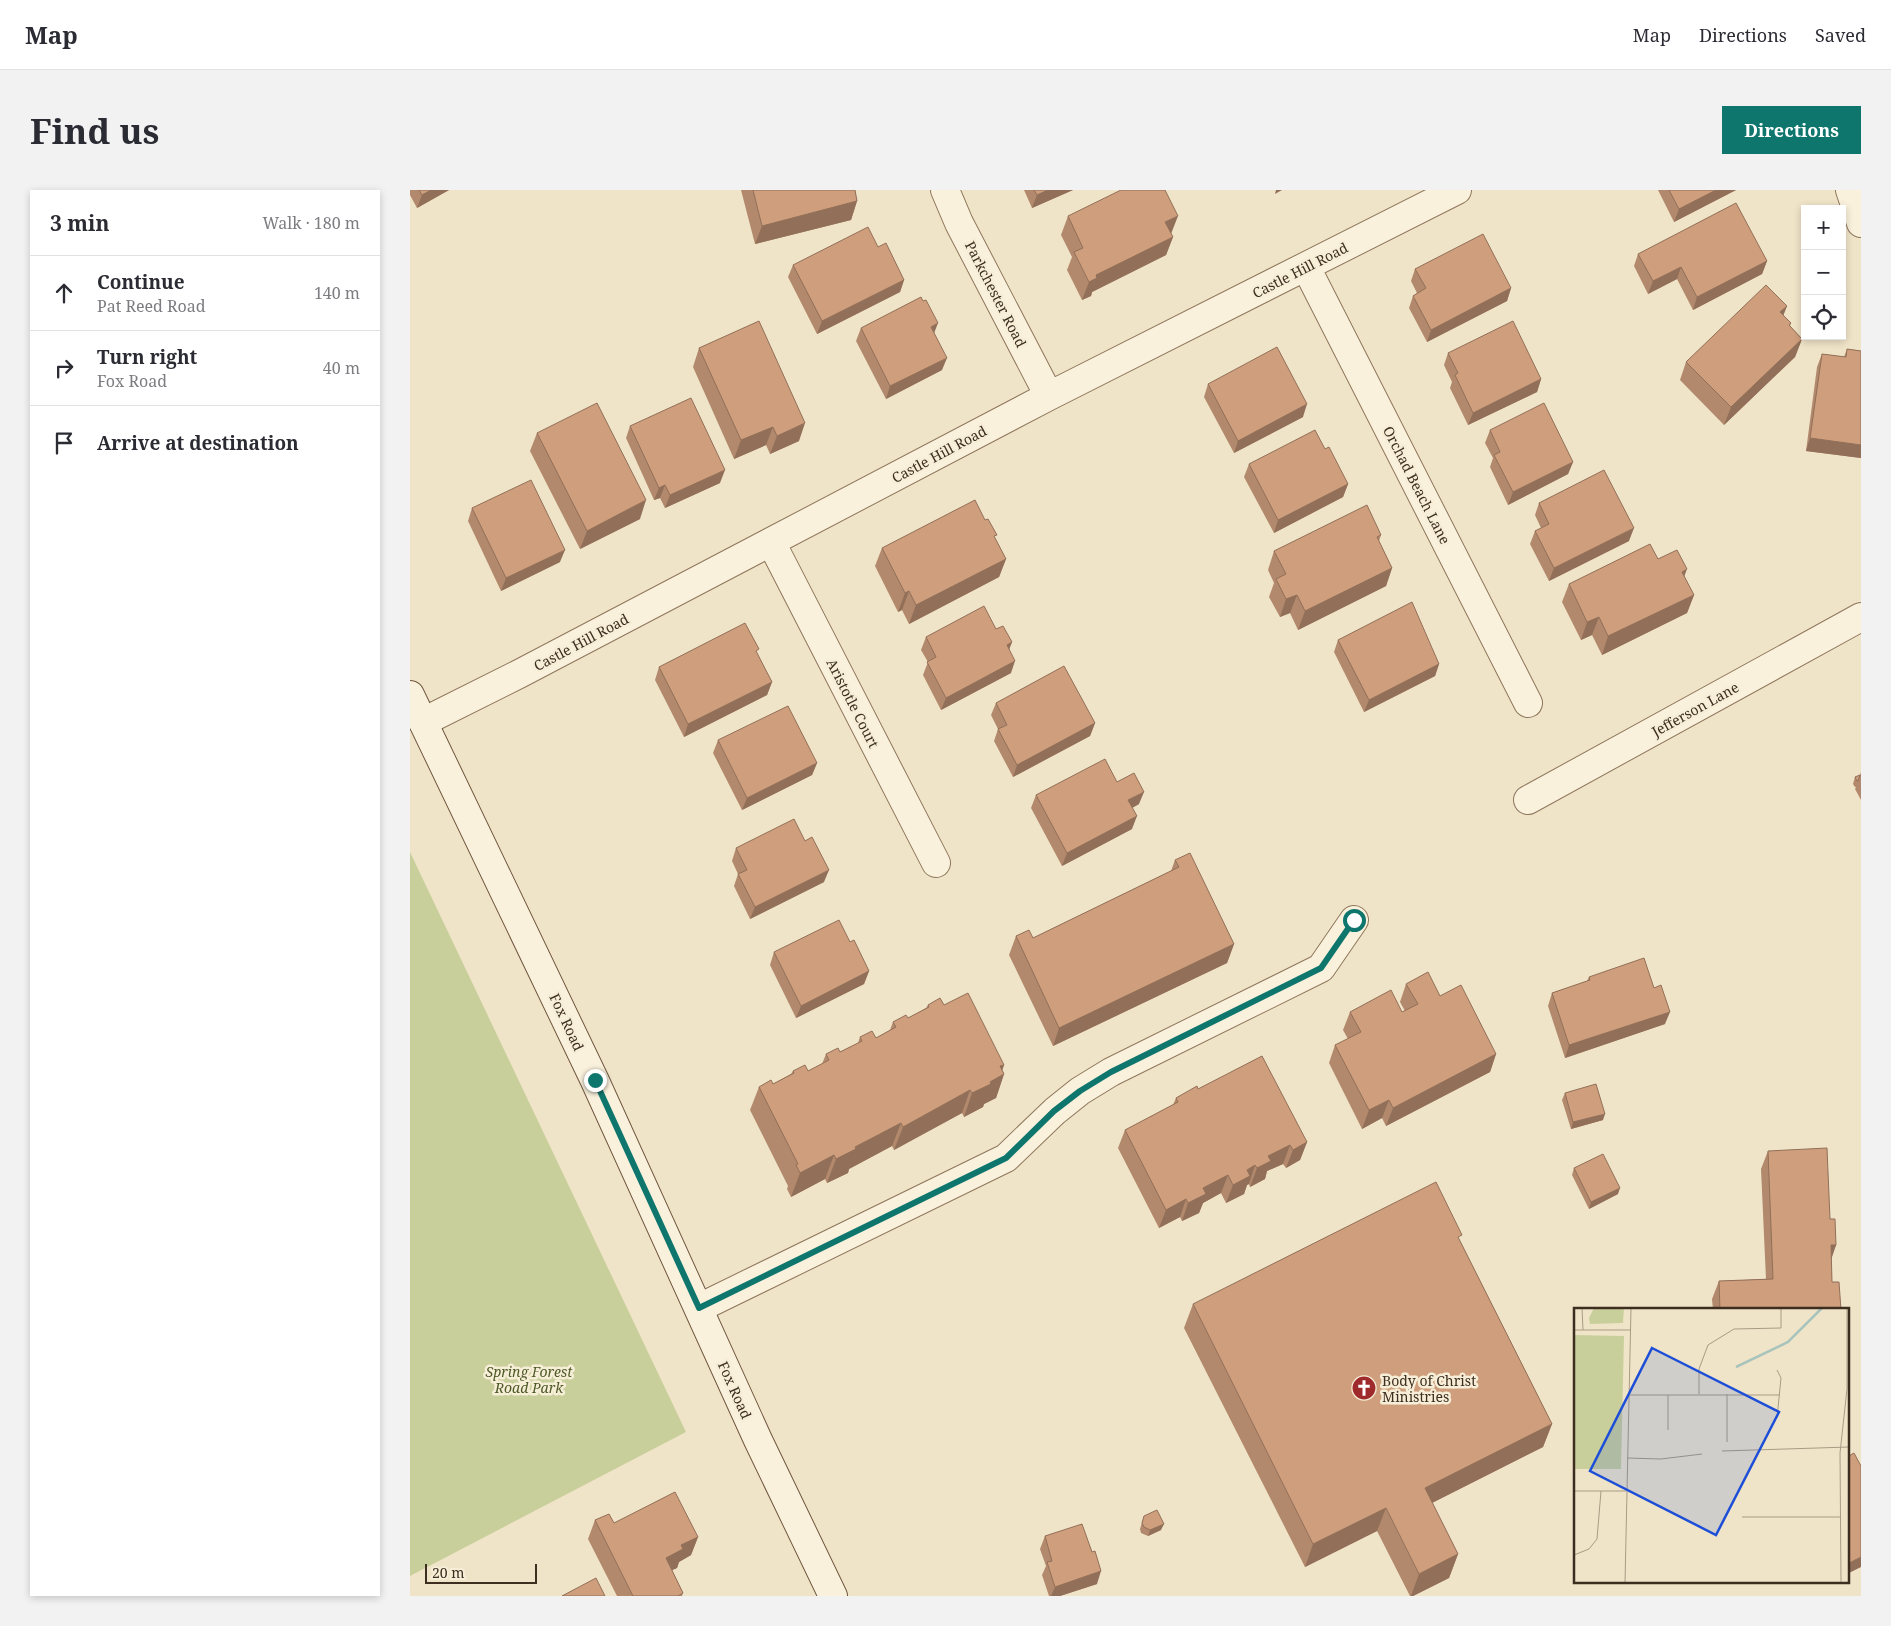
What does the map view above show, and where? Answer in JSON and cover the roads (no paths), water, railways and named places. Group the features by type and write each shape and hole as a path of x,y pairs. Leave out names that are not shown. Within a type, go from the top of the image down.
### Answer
{"street":[{"name":"Parkchester Road","path":"945,190 959,222 1049,396"},
{"name":"Castle Hill Road","path":"423,722 1049,396 1457,190"},
{"path":"1850,190 1861,223"},
{"name":"Orchad Beach Lane","path":"1306,267 1528,703"},
{"name":"Aristotle Court","path":"771,542 936,863"},
{"name":"Jefferson Lane","path":"1528,800 1861,617"},
{"name":"Fox Road","path":"410,695 582,1054 758,1440 833,1596"},
{"path":"699,1308 1006,1158 1054,1111 1111,1072 1321,968 1354,920"}],"place":[{"name":"Body of Christ Ministries","path":"1364,1388"}],"park label":[{"name":"Spring Forest Road Park","path":"529,1380"}]}
